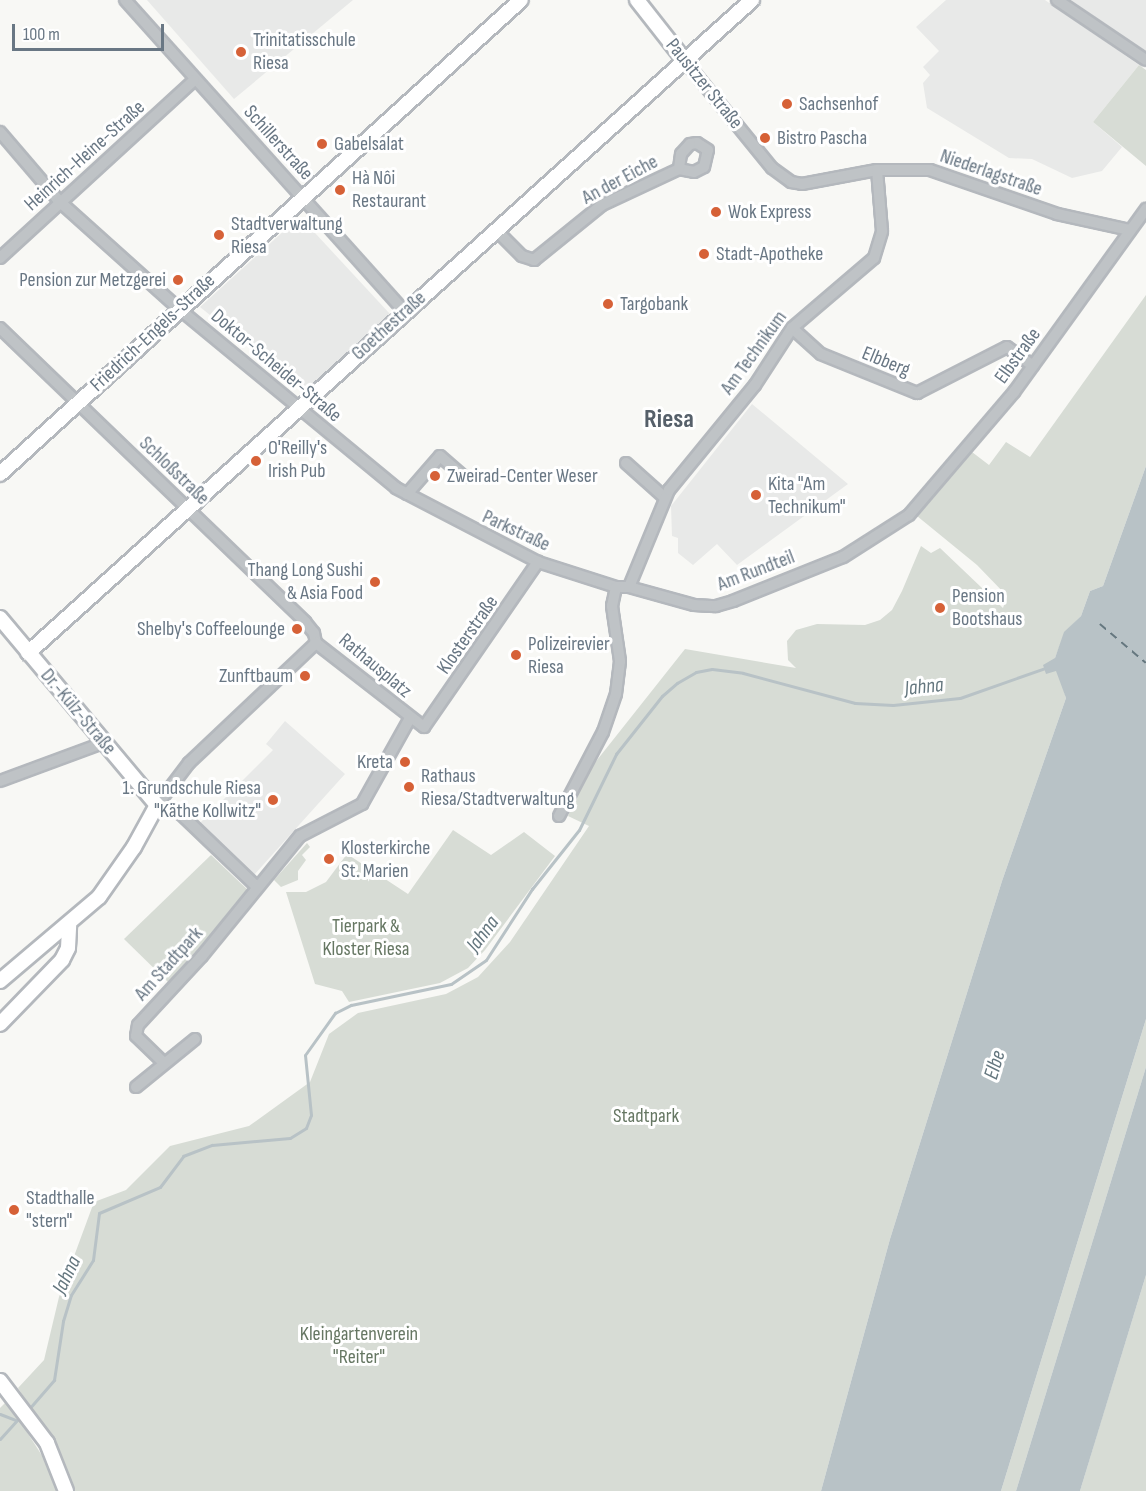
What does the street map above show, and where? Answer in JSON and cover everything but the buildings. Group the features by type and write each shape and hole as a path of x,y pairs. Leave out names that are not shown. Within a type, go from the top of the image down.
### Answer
{"main road":[{"name":"Friedrich-Engels-Straße","path":"0,474 178,308 521,0"},
{"name":"Pausitzer Straße","path":"637,0 685,61"},
{"name":"Goethestraße","path":"28,654 404,311 752,0"},
{"name":"Dr.-Külz-Straße","path":"0,618 157,805"},
{"path":"0,981 69,926 113,879 157,805"},
{"path":"0,1024 62,960 68,948 69,926"},
{"path":"0,1381 39,1431 56,1458 66,1491"}],"street":[{"name":"Schillerstraße","path":"125,0 194,80 303,197 404,311"},
{"path":"1057,0 1146,60"},
{"name":"Pausitzer Straße","path":"685,61 772,168"},
{"name":"Heinrich-Heine-Straße","path":"0,258 194,80"},
{"name":"Doktor-Scheider-Straße","path":"0,132 60,202 178,308 407,494"},
{"name":"Niederlagstraße","path":"772,168 786,179 802,184 876,170 930,170 1036,208 1130,230"},
{"name":"An der Eiche","path":"496,230 522,256 534,260 602,205 679,169"},
{"name":"Am Technikum","path":"664,497 756,385 792,328 874,258 882,231 876,170"},
{"name":"Elbstraße","path":"909,515 1033,366 1146,209"},
{"name":"Schloßstraße","path":"0,328 305,622 314,633 316,643"},
{"name":"Elbberg","path":"792,328 821,354 917,393 1007,347 1033,366"},
{"path":"407,494 440,456 464,477 491,477"},
{"path":"626,463 664,497 629,587"},
{"name":"Parkstraße","path":"407,494 538,562 616,587 629,587"},
{"name":"Am Rundteil","path":"629,587 694,605 716,606 843,557 909,515"},
{"name":"Klosterstraße","path":"424,727 538,562"},
{"path":"559,816 603,732 616,694 620,661 612,606 616,587"},
{"name":"Rathausplatz","path":"157,805 189,763 266,693 316,643 328,649 410,718 424,727"},
{"name":"Rathausplatz","path":"256,886 300,836 362,804 410,718"},
{"path":"0,781 103,743"},
{"path":"157,805 181,814 256,886"},
{"name":"Am Stadtpark","path":"164,1063 134,1031 254,894 256,886"},
{"path":"136,1087 195,1039"}],"shaded area":[{"name":"Trinitatisschule Riesa","path":"147,0 353,0 234,99"},
{"path":"946,0 1045,0 1139,65 1093,122 1122,147 1102,171 1072,178 1032,159 1009,158 927,108 923,83 930,75 923,67 939,51 916,27"},
{"path":"1071,0 1146,0 1146,53"},
{"path":"297,219 303,220 390,314 306,392 200,307"},
{"name":"Kita \"Am Technikum\"","path":"752,404 848,484 737,565 717,544 693,565 678,553 678,538 672,536 671,506"},
{"name":"1. Grundschule Riesa \"Käthe Kollwitz\"","path":"285,721 345,774 254,875 199,824 273,750 266,744"}],"green space":[{"path":"1139,65 1146,70 1146,166 1093,122"},
{"path":"1146,295 1146,466 1103,586 1090,591 1081,616 1065,632 1055,658 1066,698 1002,881 890,1239 821,1491 73,1491 62,1457 18,1388 44,1360 59,1297 94,1202 126,1190 170,1146 249,1126 310,1082 329,1034 358,1013 446,994 478,977 510,942 589,826 568,816 586,774 685,649 796,668 788,660 787,641 796,630 817,624 865,625 880,620 892,610 921,546 931,553 940,548 1003,608 1007,596 977,565 917,516 972,452 989,465 1006,442 1030,457"},
{"name":"Tierpark & Kloster Riesa","path":"453,830 491,855 524,832 555,856 485,950 468,968 440,983 349,1002 342,991 315,984 286,892 306,892 326,882 347,854 408,894"},
{"path":"307,843 310,847 302,855 306,860 298,871 298,880 281,887 274,880"},
{"path":"211,855 250,892 168,982 124,939"},
{"path":"1146,1019 1146,1067 1016,1491 1001,1491"},
{"path":"1146,1275 1146,1491 1080,1491 1100,1425"},
{"path":"7,1401 50,1468 58,1491 0,1491 0,1408"}],"water":[{"name":"Elbe","path":"1146,466 1146,1019 1001,1491 821,1491 890,1239 1002,881 1066,698 1056,671 1046,674 1043,665 1055,658 1064,632 1081,616 1090,591 1103,586"},
{"path":"1146,1067 1146,1275 1080,1491 1016,1491"}],"waterway":[{"name":"Jahna","path":"28,1410 54,1380 63,1321 71,1295 93,1260 99,1213 160,1187 183,1156 212,1145 290,1138 306,1128 311,1115 305,1055 335,1013 351,1005 451,984 486,960 532,889 579,830 616,754 662,696 677,683 696,672 712,669 743,673 855,703 893,705 960,698 1048,667"},
{"path":"0,1414 16,1420"},
{"name":"Jahna","path":"0,1439 21,1416"}],"ferry route":[{"path":"1100,624 1146,663"}],"place":[{"name":"Trinitatisschule Riesa","path":"241,52"},
{"name":"Sachsenhof","path":"787,104"},
{"name":"Bistro Pascha","path":"765,138"},
{"name":"Gabelsalat","path":"322,144"},
{"name":"Hà Nôi Restaurant","path":"340,190"},
{"name":"Wok Express","path":"716,212"},
{"name":"Stadtverwaltung Riesa","path":"219,235"},
{"name":"Stadt-Apotheke","path":"704,254"},
{"name":"Pension zur Metzgerei","path":"178,280"},
{"name":"Targobank","path":"608,304"},
{"name":"O'Reilly's Irish Pub","path":"256,461"},
{"name":"Zweirad-Center Weser","path":"435,476"},
{"name":"Kita \"Am Technikum\"","path":"756,495"},
{"name":"Thang Long Sushi & Asia Food","path":"375,582"},
{"name":"Pension Bootshaus","path":"940,608"},
{"name":"Shelby's Coffeelounge","path":"297,629"},
{"name":"Polizeirevier Riesa","path":"516,655"},
{"name":"Zunftbaum","path":"305,676"},
{"name":"Kreta","path":"405,762"},
{"name":"Rathaus Riesa/Stadtverwaltung","path":"409,787"},
{"name":"1. Grundschule Riesa \"Käthe Kollwitz\"","path":"273,800"},
{"name":"Klosterkirche St. Marien","path":"329,859"},
{"name":"Stadthalle \"stern\"","path":"14,1210"}],"district":[{"name":"Riesa","path":"669,420"}],"park label":[{"name":"Stadtpark","path":"646,1116"},
{"name":"Kleingartenverein \"Reiter\"","path":"359,1346"}]}
